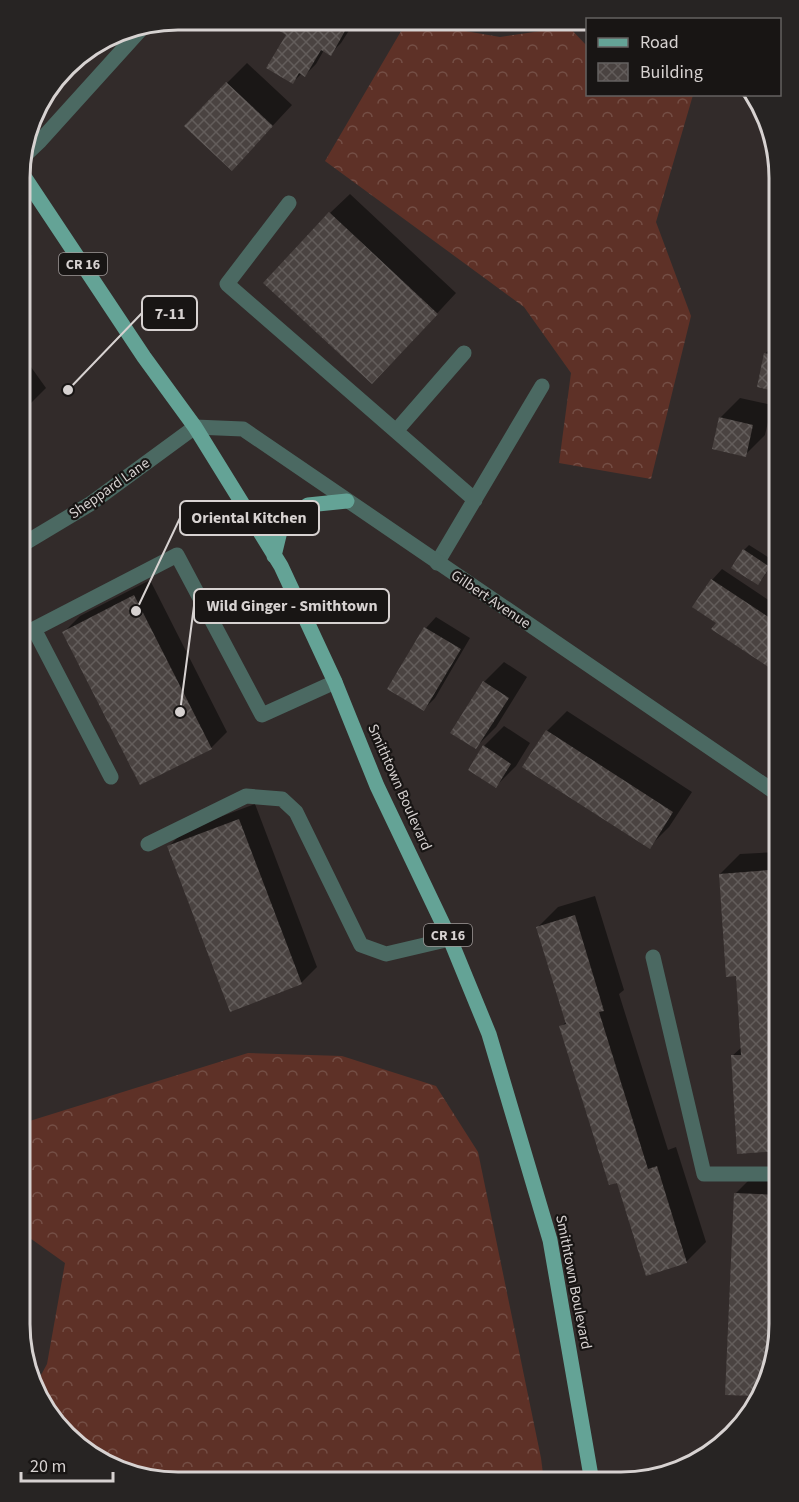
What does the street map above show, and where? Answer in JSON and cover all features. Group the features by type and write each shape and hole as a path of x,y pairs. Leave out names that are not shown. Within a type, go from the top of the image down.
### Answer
{"main road":[{"name":"Smithtown Boulevard","path":"30,186 144,357 195,427 281,566 335,682 377,786 450,939 489,1034 550,1240 590,1472"},
{"path":"274,556 282,523 308,505 347,501"}],"street":[{"path":"33,147 134,37"},
{"path":"289,203 227,284 475,500"},
{"path":"396,431 464,353"},
{"path":"437,563 542,386"},
{"name":"Gilbert Avenue","path":"195,427 243,429 769,788"},
{"name":"Sheppard Lane","path":"30,540 90,504 195,427"},
{"path":"111,777 34,629 177,555 262,715 335,682"},
{"path":"148,844 246,796 282,799 296,812 362,945 386,954 450,939"},
{"path":"653,957 704,1174 769,1174"}],"green space":[{"path":"402,30 459,30 500,37 548,30 572,30 586,45 586,96 693,96 656,222 691,316 651,479 559,463 571,373 524,307 325,161"},
{"path":"248,1053 342,1056 436,1086 478,1152 543,1472 178,1472 140,1467 104,1452 73,1429 55,1406 40,1377 47,1364 65,1263 30,1238 30,1121"}],"building":[{"path":"278,30 345,31 331,56 321,50 305,77 299,73 293,84 266,68 286,35"},
{"path":"226,82 273,126 232,171 184,126"},
{"path":"329,212 438,314 372,384 263,283"},
{"path":"764,353 769,354 769,390 757,387"},
{"path":"719,417 753,425 746,457 712,449"},
{"path":"743,549 769,566 758,585 731,568"},
{"path":"711,579 769,617 769,667 711,629 716,623 692,607"},
{"path":"134,595 212,749 140,785 62,632"},
{"path":"424,627 461,649 424,711 387,689"},
{"path":"483,681 509,698 476,749 450,733"},
{"path":"546,730 673,812 650,849 522,767"},
{"path":"483,745 511,764 496,788 468,770"},
{"path":"239,819 302,984 230,1012 167,846"},
{"path":"769,870 769,1152 737,1154 731,1055 741,1055 736,976 726,977 719,874"},
{"path":"575,915 604,1011 599,1012 648,1169 657,1166 687,1263 646,1276 617,1183 609,1185 559,1026 566,1024 536,927"},
{"path":"734,1193 769,1195 769,1334 766,1353 761,1372 750,1396 725,1395"}],"place":[{"name":"7-11","path":"68,390"},
{"name":"Oriental Kitchen","path":"136,611"},
{"name":"Wild Ginger - Smithtown","path":"180,712"}]}
